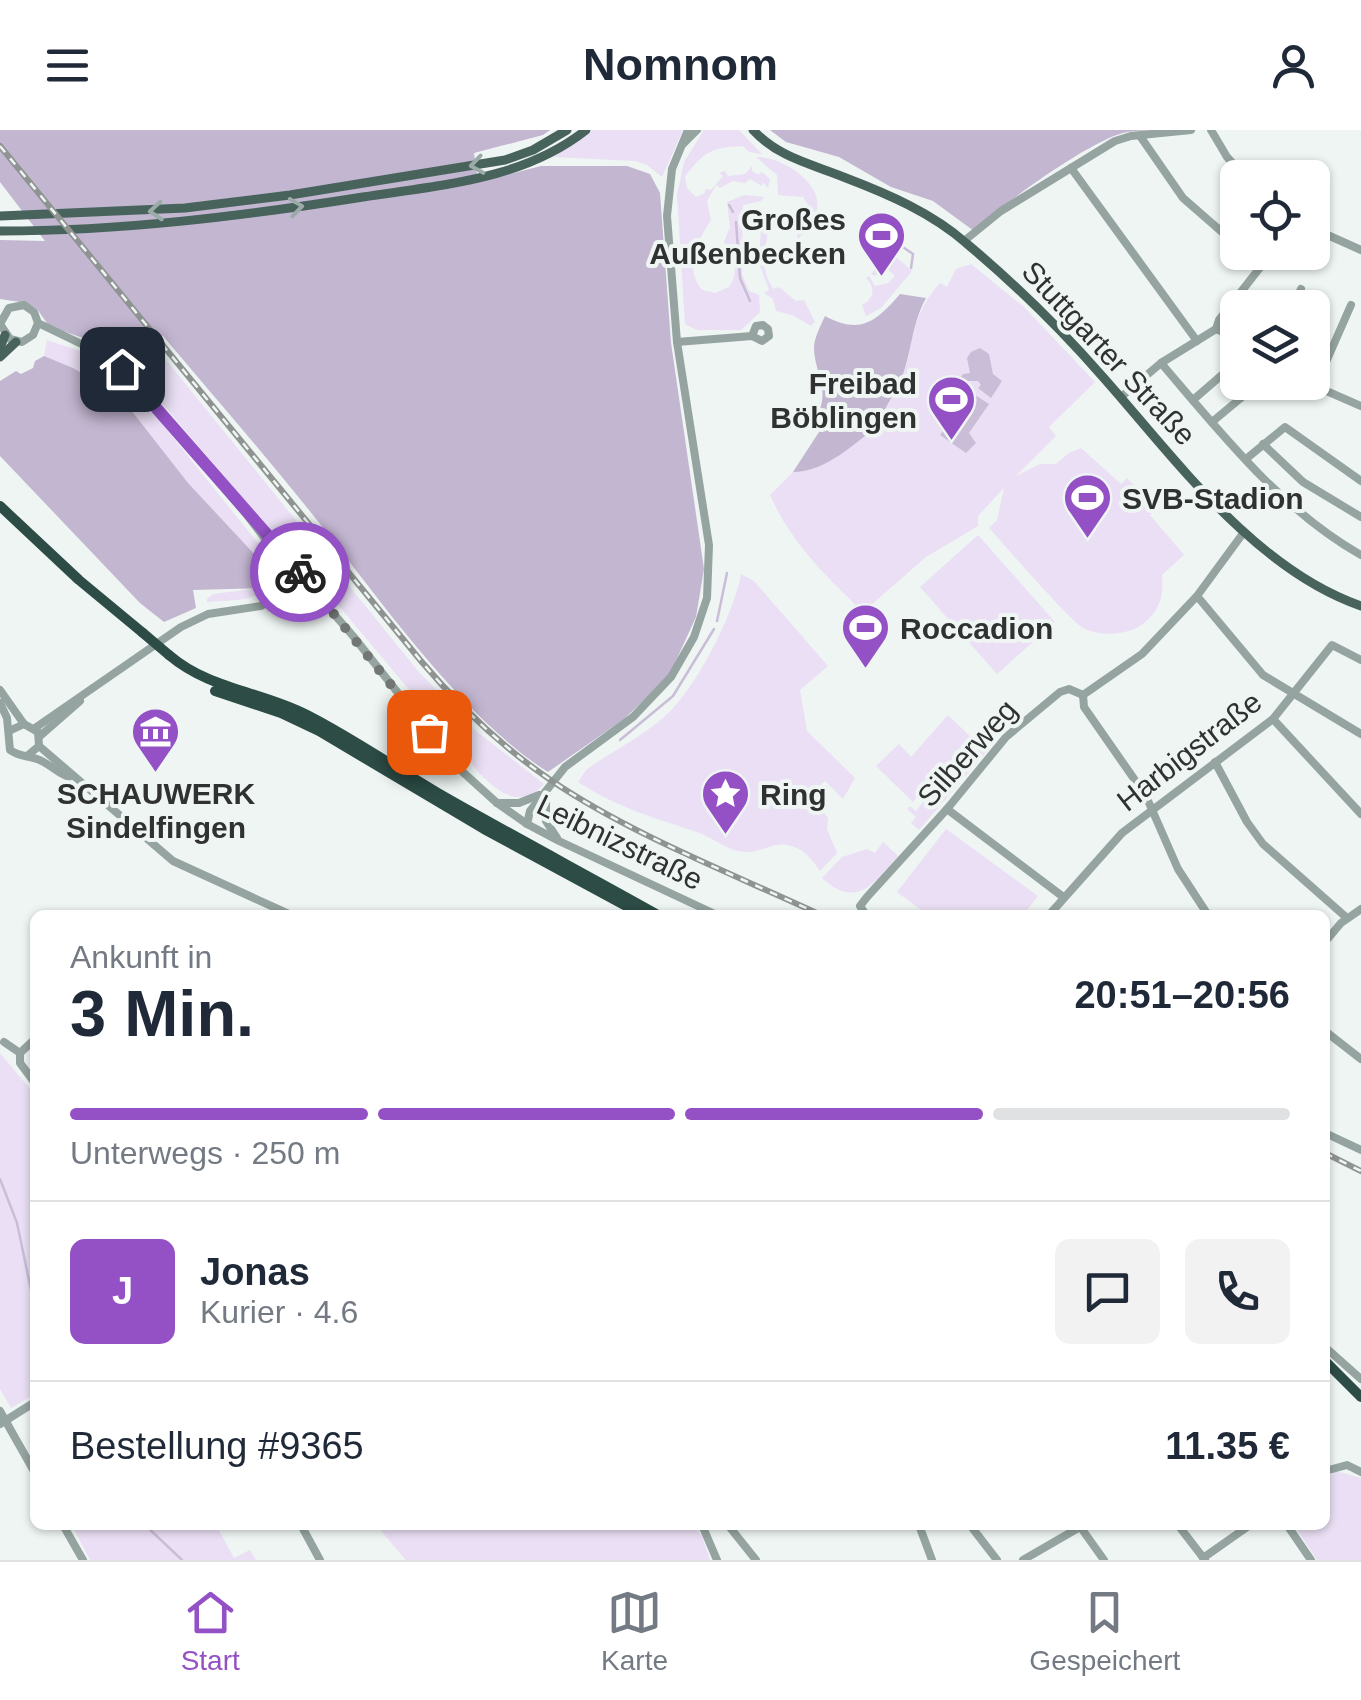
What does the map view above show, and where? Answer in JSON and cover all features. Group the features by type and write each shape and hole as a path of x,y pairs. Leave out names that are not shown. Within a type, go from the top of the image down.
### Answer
{"highway":[{"path":"0,506 140,635"},
{"path":"0,516 166,657 210,688 320,731 484,829 633,910"},
{"path":"166,657 224,688 309,716 649,910"},
{"path":"1330,1366 1361,1397"},
{"path":"1330,1375 1361,1406"}],"main road":[{"path":"0,216 144,212 303,193 505,160 533,150 567,130"},
{"path":"0,231 199,220 477,178 538,160 586,130"},
{"name":"Stuttgarter Straße","path":"753,130 796,160 885,194 922,212 964,241 1033,302 1211,501 1244,532 1318,585 1361,606"},
{"path":"0,207 22,214"},
{"path":"0,348 5,335"},
{"path":"0,357 16,342"}],"street":[{"path":"527,824 530,811 576,756 633,717 655,696 685,657 702,617 710,574 709,545 677,342 667,197 672,169 688,130"},
{"path":"684,144 696,130"},
{"path":"964,241 1001,211 1115,141 1190,130"},
{"path":"1211,130 1230,160"},
{"path":"1140,136 1183,198 1220,230"},
{"path":"1071,168 1197,340"},
{"path":"1330,236 1361,250"},
{"path":"1121,397 1216,329 1258,270"},
{"path":"1330,356 1352,305"},
{"path":"38,323 28,340 16,342 5,335 1,318 4,306 28,307 38,323 96,351 133,380 295,577 305,581"},
{"path":"1216,329 1220,331"},
{"path":"34,334 58,335"},
{"path":"677,342 752,336"},
{"path":"1162,364 1246,459 1301,512 1361,555"},
{"path":"1192,400 1220,377"},
{"path":"1330,394 1361,406"},
{"path":"1212,422 1238,400"},
{"path":"1246,459 1285,427 1361,481"},
{"path":"1263,444 1303,482 1361,517"},
{"path":"247,515 297,566 305,581"},
{"name":"Silberweg","path":"863,910 860,906 1006,737 1034,711 1066,690 1082,695 1142,654 1197,596 1244,532"},
{"path":"270,546 282,570 279,590"},
{"path":"268,604 292,580 305,581"},
{"path":"27,756 38,737 82,698 167,635 194,620 268,604 305,581"},
{"name":"Leibnizstraße","path":"305,581 455,765 496,803 559,842 707,910"},
{"path":"1197,596 1251,663 1291,695 1361,734"},
{"name":"Harbigstraße","path":"1052,910 1114,840 1273,719 1332,644 1361,660"},
{"path":"0,690 24,724 74,778 186,869 280,910"},
{"path":"1082,695 1084,706 1152,808 1178,870 1205,910"},
{"path":"0,703 7,742 18,756 41,759 57,772 74,778"},
{"path":"1273,719 1361,814"},
{"path":"0,754 24,724"},
{"path":"1215,762 1262,844 1347,918"},
{"path":"496,803 519,803 547,790"},
{"path":"547,790 546,820 559,842"},
{"path":"527,824 544,804"},
{"path":"947,808 1062,896"},
{"path":"1330,937 1361,909"},
{"path":"1330,1035 1361,1059"},
{"path":"4,1042 20,1053"},
{"path":"30,1044 20,1053 20,1063 30,1077"},
{"path":"1330,1136 1361,1150"},
{"path":"1330,1352 1361,1380"},
{"path":"30,1404 2,1418 30,1464"},
{"path":"1330,1470 1347,1465 1361,1472"},
{"path":"66,1530 83,1560"},
{"path":"304,1530 320,1560"},
{"path":"704,1530 717,1560"},
{"path":"732,1530 756,1560"},
{"path":"920,1530 932,1560"},
{"path":"974,1530 997,1560"},
{"path":"1023,1560 1073,1530"},
{"path":"1083,1530 1104,1560"},
{"path":"1182,1530 1204,1559 1243,1530"},
{"path":"1290,1530 1311,1560"}],"shaded area":[{"path":"0,130 550,130 474,153 478,182 541,166 627,166 650,174 660,193 671,343 704,569 696,617 669,676 624,719 548,772 519,751 461,698 434,667 293,490 163,336 141,330 132,339 137,346 127,363 80,337 49,326 37,309 27,303 0,299 0,240 45,241 0,182"},
{"path":"593,130 683,130 662,177 635,161 554,157"},
{"path":"704,130 739,130 762,154 749,152 743,146 709,152 685,176 687,188 696,197 705,189 711,190 723,176 719,173 725,171 728,176 745,174 752,166 752,171 758,175 762,172 770,179 768,188 763,182 762,186 750,179 720,188 716,185 707,201 711,220 694,254 693,272 702,290 715,293 729,287 735,269 724,242 730,227 727,202 744,195 764,197 743,205 742,274 749,291 759,295 760,312 741,330 697,330 685,324 677,195 684,162"},
{"path":"770,130 1162,130 1123,133 1089,148 1024,191 974,231 933,201 891,187 839,157 786,142"},
{"path":"756,157 789,167 809,183 815,194 815,216 796,243 798,232 809,219 808,205 803,197 778,195 777,175"},
{"path":"762,212 766,212 768,221 764,257 767,277 773,289 779,287 796,301 804,300 815,322 811,326 776,311 773,299 764,293 769,290 759,263"},
{"path":"888,250 912,271 881,308 866,316 862,305 869,300 872,289 866,278 869,276 875,286 888,283 895,276 884,266 875,276 871,274"},
{"name":"Freibad Böblingen","path":"971,264 1024,307 1095,382 1049,427 1056,436 1016,476 1040,464 1056,464 1081,448 1121,484 1127,478 1156,508 1150,515 1184,555 1162,575 1161,596 1154,613 1131,630 1107,634 1078,624 989,528 997,520 1004,488 978,516 978,526 926,557 863,612 799,544 770,495 793,472 828,462 880,424 901,381 923,308 940,283 947,287 956,269"},
{"path":"900,294 926,298 904,371 880,424 828,462 793,472 819,432 817,413 822,390 814,348 825,316 848,325 867,323"},
{"path":"141,329 418,671 476,731 544,784 535,792 511,796 480,774 138,375 137,369 147,359 132,339"},
{"path":"47,340 92,355 133,388 274,563 269,586 262,593 207,602 213,594 267,587 120,396 44,356"},
{"path":"980,348 989,354 993,374 1002,381 991,398 978,388 978,381 966,381 960,388 955,384 963,374 970,373 967,358"},
{"path":"44,356 120,396 188,483 270,571 267,588 193,590 196,608 164,622 140,603 0,456 0,381 16,371 21,374 33,368 35,361"},
{"path":"972,393 989,404 969,433 976,443 966,453 940,435"},
{"path":"978,535 1055,622 997,674 920,587"},
{"path":"741,574 754,581 828,666 800,690 807,731 855,778 843,799 825,781 817,788 819,806 828,818 827,829 837,853 820,871 796,848 779,845 752,852 734,850 702,834 623,806 578,782 586,770 645,732 676,705 712,651"},
{"path":"948,715 986,752 919,830 911,823 916,817 907,809 910,806 916,811 926,798 920,793 913,802 876,766 899,744 911,757"},
{"path":"946,829 1038,896 1027,910 921,910 897,892"},
{"path":"883,842 898,856 864,889 845,892 822,878 842,857 867,849 875,853"},
{"path":"0,1053 30,1089 30,1397 11,1408 0,1389"},
{"path":"1336,1471 1361,1478 1361,1560 1317,1560 1297,1530 1330,1530 1330,1475"},
{"path":"75,1530 219,1530 234,1558 250,1550 256,1560 90,1560"},
{"path":"380,1530 697,1530 710,1560 406,1560"}],"waterway":[{"path":"729,205 733,212"},
{"path":"736,222 740,278 750,301"},
{"path":"897,243 913,254 911,268"},
{"path":"717,621 727,573"},
{"path":"620,740 673,696 714,629"},
{"path":"0,1179 17,1223 30,1285"},
{"path":"150,1530 182,1560"}],"railway":[{"path":"0,146 421,661 482,725 583,801 684,853 810,910"},
{"path":"1330,1156 1361,1171"}],"way so far":[{"path":"300,572 429,732"}],"place":[{"name":"Großes Außenbecken","path":"881,278"},
{"name":"Freibad Böblingen","path":"952,442"},
{"name":"SVB-Stadion","path":"1087,540"},
{"name":"Roccadion","path":"865,670"},
{"name":"SCHAUWERK Sindelfingen","path":"156,774"},
{"name":"Ring","path":"725,836"}],"route":[{"path":"122,369 300,572"}]}
